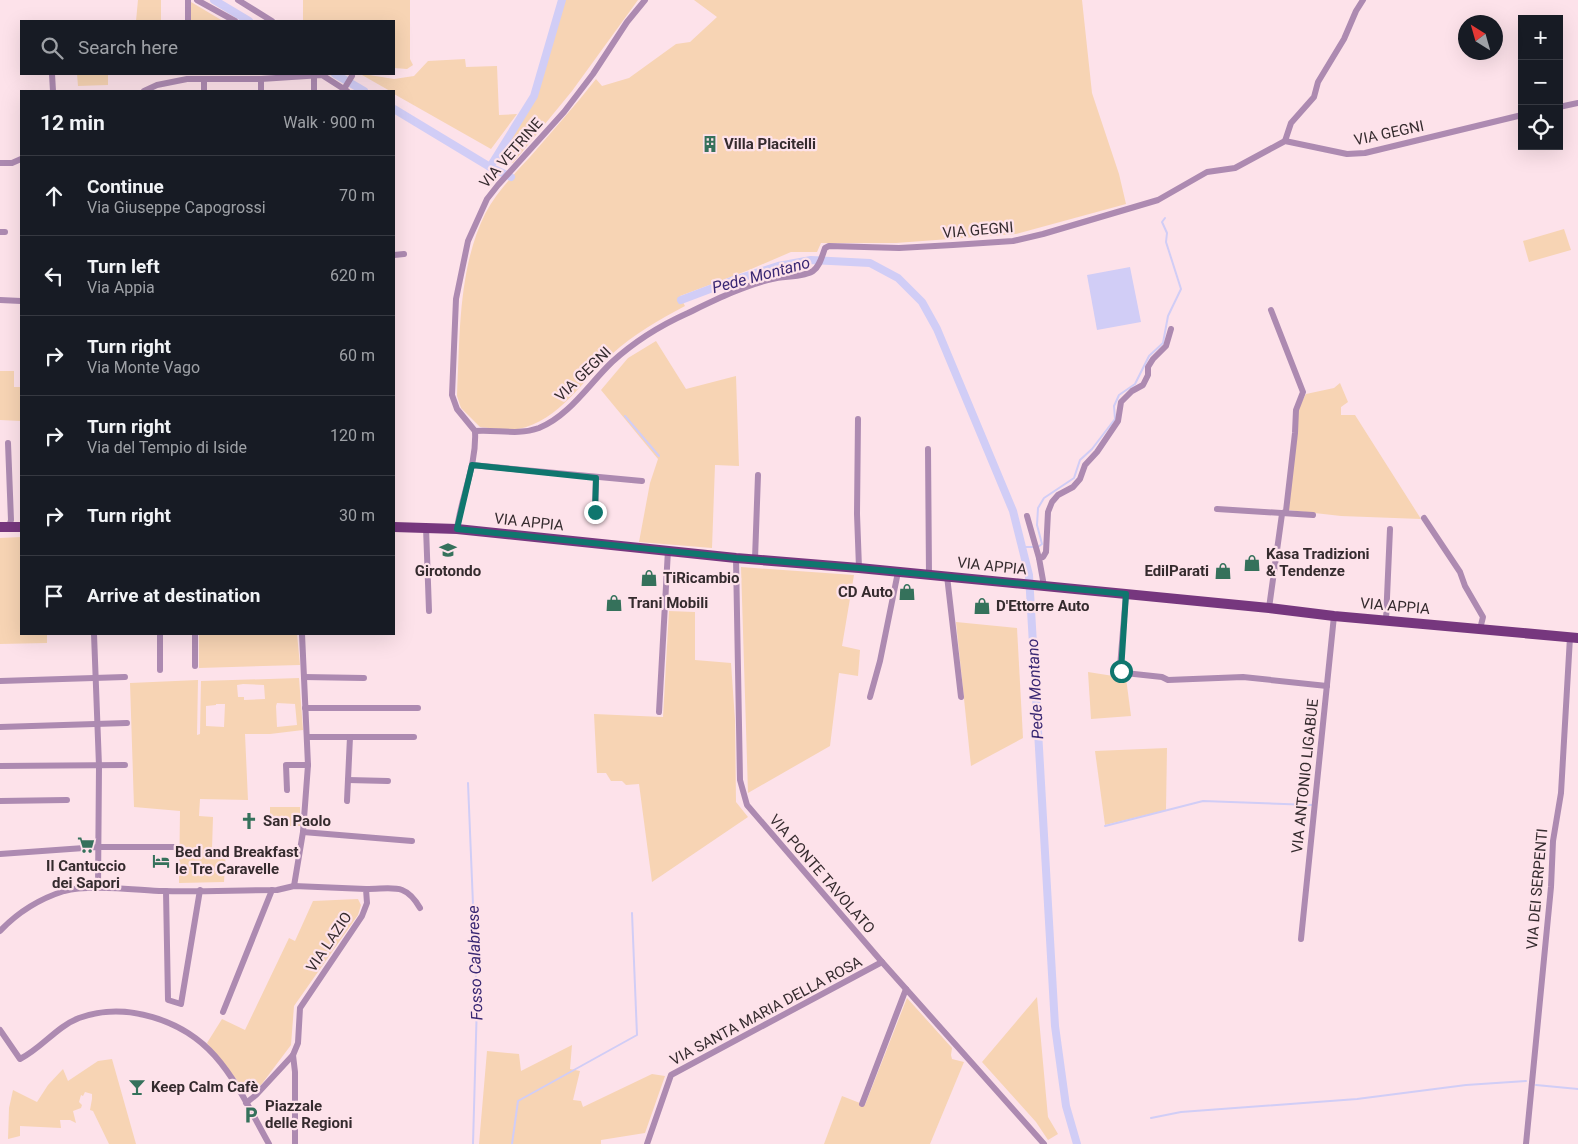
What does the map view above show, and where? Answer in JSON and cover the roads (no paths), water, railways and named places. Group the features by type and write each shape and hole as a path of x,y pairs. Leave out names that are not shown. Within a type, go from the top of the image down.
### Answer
{"main road":[{"path":"5,527 20,527"},
{"name":"VIA APPIA","path":"398,527 457,529 736,558 946,576 1269,608 1334,616 1574,637"}],"street":[{"path":"188,0 188,20"},
{"path":"197,0 233,20"},
{"path":"238,0 270,20"},
{"name":"VIA VETRINE","path":"475,431 457,409 452,395 456,300 468,241 487,199 564,112 593,74 628,22 646,0"},
{"path":"1286,141 1291,123 1314,97 1318,82 1344,39 1356,11 1364,0"},
{"path":"52,75 53,90"},
{"path":"314,90 318,75"},
{"path":"146,90 187,77 204,80 318,75 346,89 352,76"},
{"path":"261,79 261,90"},
{"path":"204,80 204,90"},
{"path":"1563,106 1578,103"},
{"name":"VIA GEGNI","path":"475,431 524,432 540,427 574,402 610,364 645,335 686,313 740,290 772,279 812,272 818,267 825,248 829,246 899,248 953,246 1014,240 1043,234 1158,200 1207,172 1235,168 1286,141 1347,154 1365,153 1518,117"},
{"path":"0,163 12,163 20,159"},
{"path":"395,255 404,254"},
{"path":"0,300 20,301"},
{"path":"1269,608 1282,514 1286,511 1296,410 1303,392 1270,310"},
{"path":"1039,558 1044,557 1046,552 1048,543 1048,512 1052,502 1058,495 1073,486 1080,479 1085,465 1097,452 1118,421 1121,402 1132,391 1143,385 1148,376 1148,367 1166,346 1171,329"},
{"path":"858,419 857,514 859,568"},
{"path":"457,529 472,465 476,442 475,431"},
{"path":"5,527 10,520 8,443"},
{"path":"928,449 929,575"},
{"path":"472,465 642,481"},
{"path":"754,559 758,475"},
{"path":"595,512 596,478"},
{"path":"1217,509 1313,516"},
{"path":"1027,516 1039,558 1042,586"},
{"path":"1424,518 1460,572 1465,586 1483,617 1480,629"},
{"path":"426,527 429,611"},
{"path":"1386,620 1390,530"},
{"path":"659,712 668,550"},
{"name":"VIA PONTE TAVOLATO","path":"736,558 740,780 747,805 906,990 1044,1144"},
{"path":"870,697 880,661 898,572"},
{"path":"946,576 961,697"},
{"path":"1126,594 1120,667 1121,671 1125,673 1168,680 1243,677 1327,686"},
{"name":"VIA ANTONIO LIGABUE","path":"1300,939 1334,616"},
{"path":"94,635 98,766 98,888"},
{"path":"160,635 160,670"},
{"path":"195,635 195,666"},
{"path":"294,886 304,832 308,765 302,635"},
{"name":"VIA DEI SERPENTI","path":"1526,1144 1551,887 1553,841 1561,793 1574,637"},
{"path":"0,681 125,677"},
{"path":"304,678 364,678"},
{"path":"305,708 418,708"},
{"path":"0,727 127,723"},
{"path":"307,737 414,737"},
{"path":"347,802 350,737"},
{"path":"0,766 125,765"},
{"path":"287,790 286,765 308,765"},
{"path":"348,780 388,781"},
{"path":"0,801 67,800"},
{"path":"304,832 412,841"},
{"path":"0,854 98,847 174,847"},
{"name":"VIA LAZIO","path":"0,931 12,918 34,903 65,891 98,888 166,891 272,890 294,886 366,889 368,903 362,916 300,1008 298,1043 292,1055 295,1072 294,1144"},
{"path":"366,889 405,890 414,897 420,908"},
{"path":"166,891 168,1000 181,1004 200,890"},
{"path":"223,1012 272,890"},
{"name":"VIA SANTA MARIA DELLA ROSA","path":"647,1144 671,1075 882,962"},
{"path":"862,1104 906,990"},
{"path":"0,1030 20,1060 29,1055 57,1030 79,1018 103,1012 130,1012 162,1020 185,1032 214,1055 237,1087 269,1144"},
{"path":"246,1104 292,1055"}],"waterway":[{"name":"Pede Montano","path":"214,0 247,20"},
{"path":"490,167 534,96 562,0"},
{"name":"Pede Montano","path":"337,75 362,90"},
{"name":"Pede Montano","path":"395,110 490,167 511,177"},
{"path":"1038,547 1042,544 1037,525 1038,508 1044,498 1074,478 1080,460 1092,449 1115,419 1114,406 1119,395 1135,384 1149,356 1163,343 1168,316 1181,289 1166,242 1167,233 1162,222 1165,218"},
{"name":"Pede Montano","path":"681,300 778,266 811,260 870,263 898,278 922,302 937,329 1013,511 1029,575 1055,1026 1066,1106 1077,1144"},
{"path":"625,416 659,456"},
{"path":"1021,547 1034,547"},
{"name":"Fosso Calabrese","path":"468,783 477,1002 473,1144"},
{"path":"1105,826 1203,801 1312,805"},
{"path":"512,1144 518,1101 637,1035 632,913"},
{"path":"1151,1118 1181,1112 1357,1099 1466,1085 1526,1081"},
{"path":"1536,1085 1578,1089"}],"place":[{"name":"Villa Placitelli","path":"710,144"},
{"name":"Girotondo","path":"448,550"},
{"name":"Kasa Tradizioni & Tendenze","path":"1252,563"},
{"name":"EdilParati","path":"1223,571"},
{"name":"TiRicambio","path":"649,578"},
{"name":"CD Auto","path":"907,592"},
{"name":"Trani Mobili","path":"614,603"},
{"name":"D'Ettorre Auto","path":"982,606"},
{"name":"San Paolo","path":"249,821"},
{"name":"Il Cantuccio dei Sapori","path":"86,845"},
{"name":"Bed and Breakfast le Tre Caravelle","path":"161,861"},
{"name":"Keep Calm Cafè","path":"137,1087"},
{"name":"Piazzale delle Regioni","path":"251,1115"}]}
